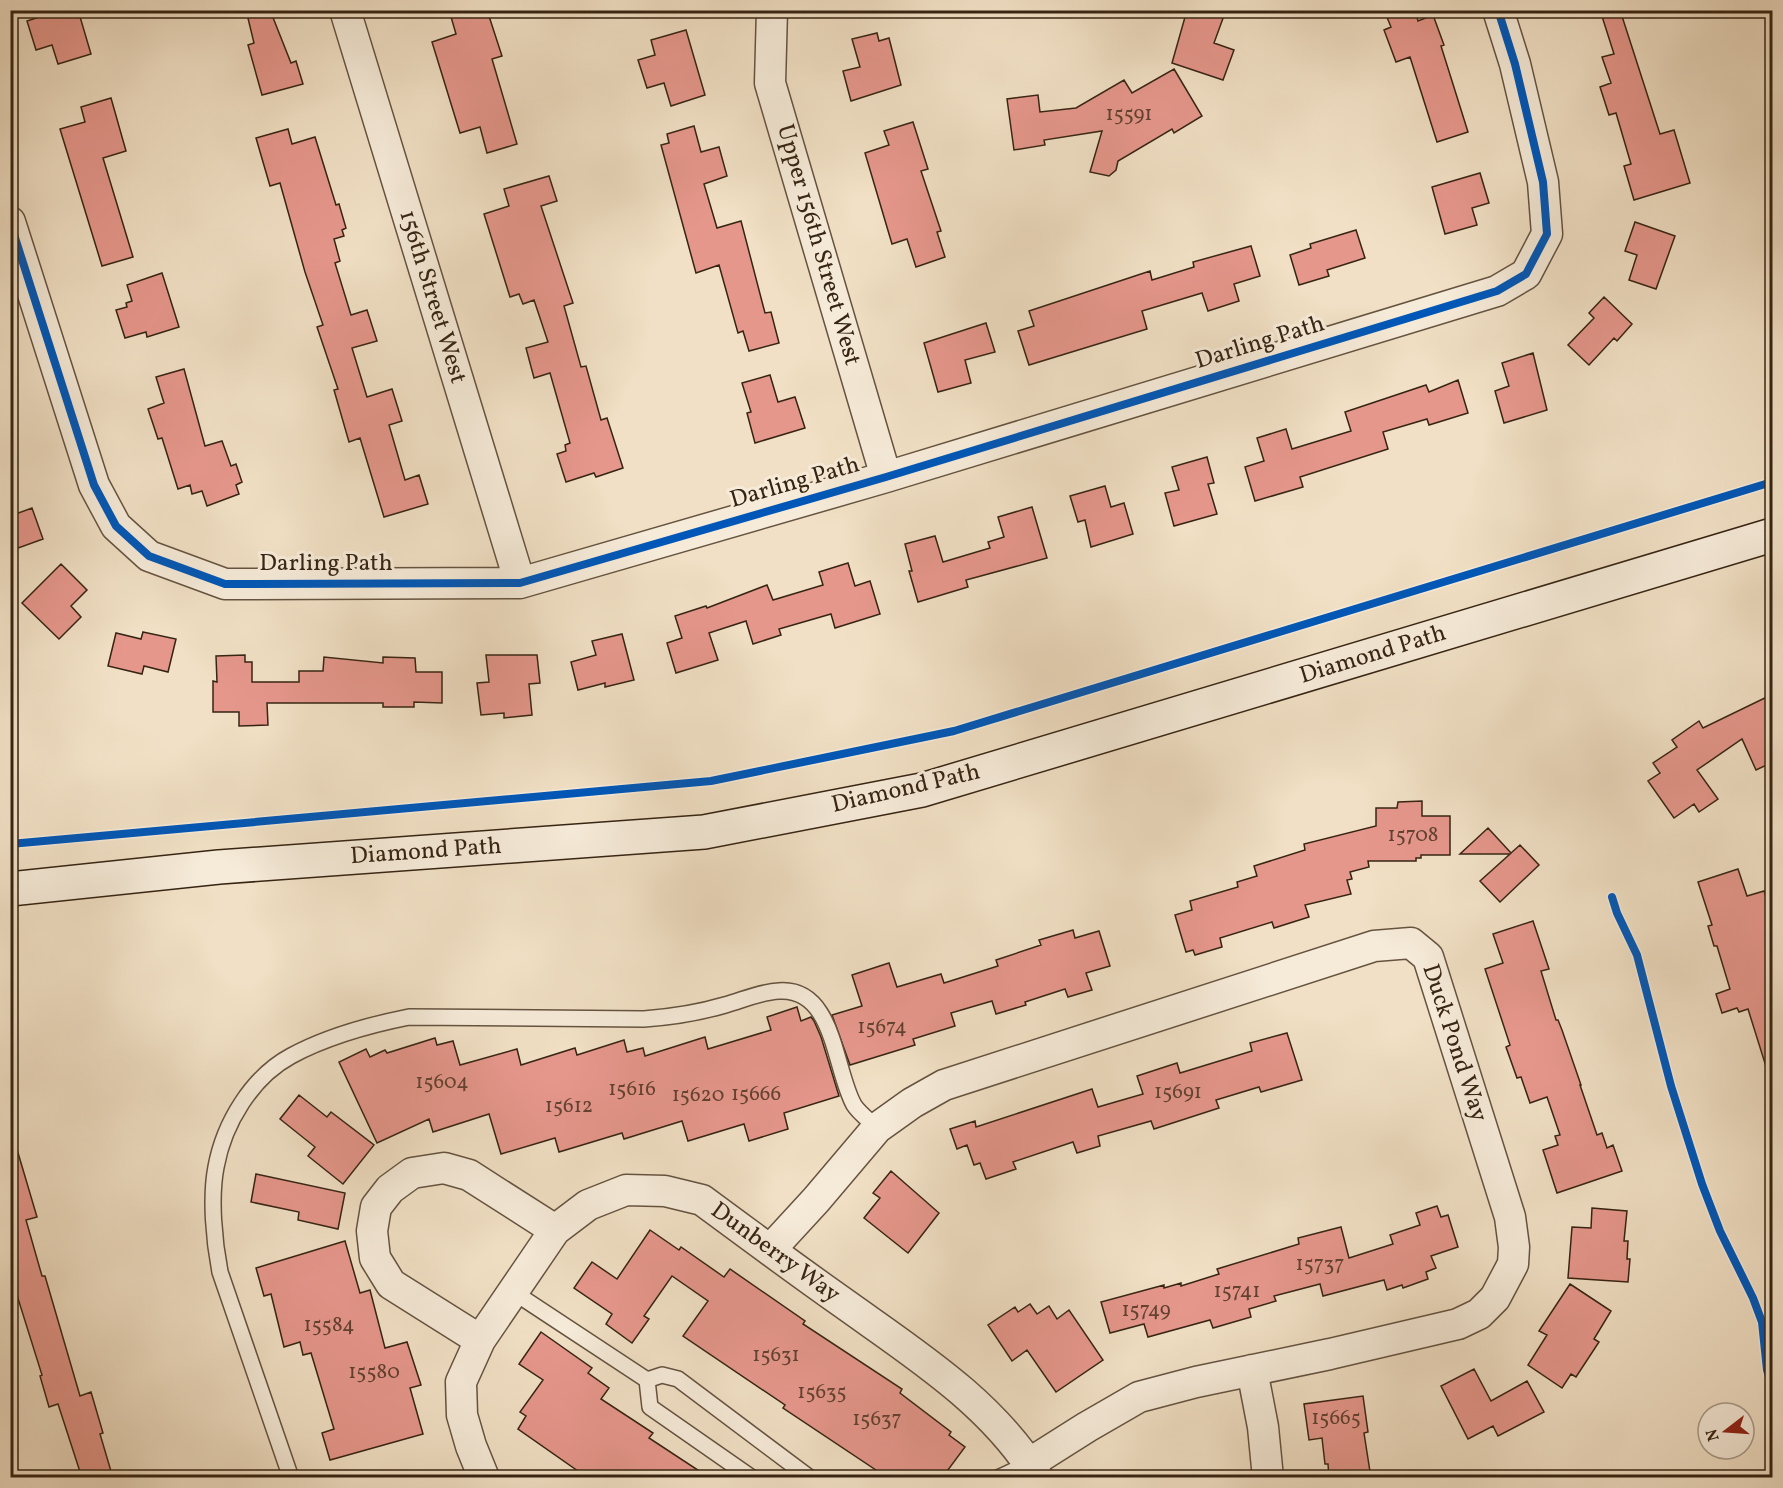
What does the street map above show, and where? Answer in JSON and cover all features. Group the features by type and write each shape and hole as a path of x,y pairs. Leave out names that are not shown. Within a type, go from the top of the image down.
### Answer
{"street":[{"name":"156th Street West","path":"345,10 520,583"},
{"name":"Upper 156th Street West","path":"772,10 770,83 886,477"},
{"name":"Darling Path","path":"10,222 94,485 116,526 149,556 225,584 520,583 886,477 1497,291 1526,274 1547,234 1543,182 1515,64 1498,10"},
{"name":"Diamond Path","path":"10,889 219,867 704,832 922,790 1773,535"},
{"name":"Duck Pond Way","path":"770,1250 877,1128 912,1103 944,1086 1374,946 1411,943 1428,957 1510,1216 1514,1247 1513,1264 1495,1298 1479,1314 1458,1324 1196,1382 1139,1398 1087,1427 1034,1470"},
{"path":"480,1340 391,1284 375,1258 372,1231 376,1207 390,1189 412,1173 444,1168 469,1175 555,1230"},
{"name":"Dunberry Way","path":"484,1478 462,1415 461,1382 480,1340 555,1230 588,1205 626,1191 665,1191 702,1200 934,1368 986,1412 1034,1470"},
{"path":"1252,1370 1263,1427 1268,1478"}],"lane":[{"path":"291,1478 220,1272 214,1238 216,1167 228,1129 250,1091 265,1075 291,1056 337,1036 374,1024 409,1017 644,1019 677,1017 766,992 783,990 798,994 814,1003 825,1019 855,1106 877,1128"},
{"path":"512,1291 647,1380"},
{"path":"647,1380 662,1375 678,1378 810,1478"},
{"path":"647,1380 650,1407 752,1478"},
{"path":"998,1478 1034,1470"}],"building":[{"path":"61,10 78,10 91,54 58,64 52,45 36,50 27,21"},
{"path":"246,10 270,10 291,63 296,61 303,84 262,95 248,45 254,43"},
{"path":"449,10 487,10 502,56 492,59 517,144 487,153 480,127 460,133 432,42 456,34"},
{"path":"1187,10 1226,10 1214,43 1234,50 1223,80 1172,63"},
{"path":"1384,10 1415,10 1418,21 1433,15 1444,45 1441,46 1468,132 1437,142 1410,57 1396,62 1384,30 1391,27"},
{"path":"1600,10 1620,10 1660,134 1674,130 1690,183 1634,200 1624,166 1631,164 1616,113 1609,115 1600,87 1611,83 1602,57 1614,54"},
{"path":"686,30 705,95 671,106 664,83 647,88 638,60 655,55 651,40"},
{"path":"877,33 879,41 889,38 901,85 851,101 843,71 860,67 852,39"},
{"path":"1174,69 1202,116 1174,133 1172,129 1118,161 1116,170 1109,176 1090,172 1102,131 1044,140 1045,145 1014,150 1007,99 1038,95 1040,112 1076,108 1124,80 1132,93"},
{"path":"111,98 126,151 103,158 133,257 102,266 60,129 85,122 81,107"},
{"path":"913,122 928,169 921,171 941,231 937,232 945,257 916,267 907,239 892,244 865,153 889,145 884,131"},
{"path":"694,126 701,152 719,147 727,176 704,184 717,228 741,221 765,313 771,312 779,343 749,351 743,331 738,333 719,265 696,273 661,145 669,143 667,134"},
{"path":"288,129 292,144 315,137 336,205 339,204 346,228 342,230 344,236 334,239 340,261 335,263 351,315 367,310 377,341 352,348 367,397 392,389 402,421 389,425 405,480 419,475 428,504 384,517 360,438 349,442 334,390 338,389 317,327 323,325 305,272 280,183 270,186 256,138"},
{"path":"1480,173 1489,203 1472,208 1477,225 1445,234 1432,187"},
{"path":"549,176 557,201 541,206 573,303 564,306 581,367 586,366 601,420 607,418 623,468 596,477 594,473 566,482 557,454 566,451 565,445 570,443 550,373 534,378 526,348 548,342 534,300 523,304 519,294 510,297 484,214 509,206 504,189"},
{"path":"1635,222 1675,236 1656,289 1629,280 1637,255 1625,251"},
{"path":"1356,230 1365,258 1327,270 1329,276 1299,285 1290,255 1311,248 1310,244"},
{"path":"1251,246 1260,276 1234,284 1239,301 1208,311 1202,293 1142,311 1147,329 1029,365 1018,331 1034,326 1029,311 1150,271 1152,280 1194,267 1193,262"},
{"path":"162,273 179,327 147,337 146,332 125,338 116,310 127,307 126,303 132,301 127,285"},
{"path":"1604,297 1632,324 1617,341 1614,338 1589,365 1568,345 1594,318 1589,313"},
{"path":"986,323 995,352 965,360 971,383 938,392 924,343"},
{"path":"1533,353 1547,410 1504,423 1495,391 1509,386 1502,363"},
{"path":"184,369 205,446 222,441 231,466 236,464 242,482 236,485 239,494 207,506 202,491 192,494 190,485 178,489 162,438 158,439 148,409 164,403 156,377"},
{"path":"770,375 778,402 795,397 805,428 755,443 747,413 751,412 742,383"},
{"path":"1458,380 1468,413 1429,425 1427,419 1383,432 1388,449 1300,477 1303,487 1255,501 1245,467 1264,461 1257,438 1286,429 1292,449 1351,431 1345,412 1426,385 1429,392"},
{"path":"1207,457 1214,483 1208,484 1217,514 1174,526 1165,493 1179,490 1172,467"},
{"path":"1105,486 1111,507 1124,503 1133,534 1091,547 1085,520 1078,522 1070,496"},
{"path":"1032,507 1047,558 966,580 968,587 918,602 909,571 912,571 905,544 935,536 943,562 990,548 988,542 1004,537 998,517"},
{"path":"32,508 43,539 10,551 10,516"},
{"path":"848,563 855,586 870,581 880,614 835,628 831,614 779,629 781,635 753,644 746,621 709,633 718,660 676,673 667,643 682,638 675,616 706,606 707,608 767,585 773,600 823,585 819,572"},
{"path":"61,564 87,590 71,606 81,617 59,639 22,603"},
{"path":"143,632 176,639 168,672 144,666 142,674 108,666 116,633 141,639"},
{"path":"622,634 634,680 605,687 605,683 578,690 571,662 596,655 592,641"},
{"path":"245,655 245,662 252,662 252,682 299,682 299,671 323,671 324,657 383,663 383,657 415,658 416,672 442,672 442,703 414,702 414,707 383,707 383,703 267,703 268,725 239,726 239,712 213,712 213,681 217,682 216,656"},
{"path":"486,655 537,655 540,683 529,684 532,715 504,718 504,713 481,715 477,683 489,682"},
{"path":"1773,694 1773,762 1756,770 1742,739 1697,770 1718,799 1699,812 1694,804 1674,818 1648,781 1660,773 1653,763 1677,747 1672,740 1699,721 1703,728"},
{"path":"1422,801 1422,816 1450,816 1450,855 1421,855 1421,858 1416,858 1416,861 1368,861 1369,867 1350,872 1352,879 1347,880 1351,894 1305,905 1309,917 1274,928 1272,922 1220,938 1222,947 1195,955 1193,950 1186,952 1175,915 1192,910 1190,901 1238,887 1237,882 1257,876 1254,866 1305,850 1304,844 1376,826 1376,808 1397,808 1398,802"},
{"path":"1488,828 1511,853 1520,845 1539,865 1500,902 1480,881 1510,854 1460,854"},
{"path":"1738,869 1747,896 1764,891 1773,916 1773,1072 1768,1073 1748,1009 1739,1012 1737,1008 1722,1013 1716,994 1730,989 1717,946 1714,946 1708,926 1712,925 1698,882"},
{"path":"1533,921 1549,969 1541,971 1556,1020 1562,1030 1597,1135 1602,1133 1607,1148 1613,1145 1622,1171 1557,1193 1543,1150 1558,1145 1555,1136 1560,1135 1547,1097 1530,1103 1521,1077 1517,1078 1506,1047 1510,1045 1485,969 1503,963 1493,934"},
{"path":"1073,930 1075,938 1099,931 1110,966 1086,973 1092,990 1068,997 1065,989 996,1014 992,1001 951,1013 955,1026 913,1039 915,1045 850,1065 832,1015 862,1006 852,975 889,963 897,987 941,974 944,983 998,966 996,960 1041,945 1039,940"},
{"path":"797,1007 801,1021 811,1017 814,1021 839,1096 784,1113 788,1129 749,1141 744,1124 688,1141 682,1121 624,1139 622,1133 559,1152 555,1138 501,1154 489,1114 433,1132 429,1119 377,1143 339,1062 366,1049 370,1057 385,1050 387,1053 435,1038 437,1045 453,1041 460,1065 517,1049 521,1065 575,1048 577,1055 624,1040 627,1052 643,1048 645,1056 705,1037 708,1049 771,1030 767,1017"},
{"path":"1287,1033 1302,1080 1261,1092 1259,1087 1216,1100 1219,1108 1154,1129 1151,1121 1098,1136 1100,1146 1077,1153 1073,1142 1013,1162 1016,1169 986,1179 980,1163 974,1165 967,1145 957,1149 950,1129 975,1121 976,1127 1092,1089 1098,1107 1143,1094 1137,1076 1177,1063 1180,1073 1252,1051 1250,1043"},
{"path":"299,1095 327,1117 331,1112 374,1145 343,1184 308,1156 315,1147 280,1119"},
{"path":"16,1146 37,1217 26,1220 42,1276 45,1276 80,1396 91,1392 113,1478 82,1478 58,1404 49,1407 40,1376 42,1375 10,1273 10,1147"},
{"path":"891,1171 939,1213 908,1253 864,1218 880,1198 873,1193"},
{"path":"256,1174 345,1193 338,1229 298,1220 299,1212 251,1202"},
{"path":"1437,1206 1441,1217 1448,1215 1458,1247 1431,1256 1436,1268 1426,1272 1428,1279 1403,1288 1402,1285 1387,1290 1384,1280 1323,1296 1320,1284 1274,1296 1276,1301 1249,1309 1251,1317 1213,1328 1210,1320 1148,1337 1144,1324 1110,1333 1101,1302 1164,1285 1164,1288 1181,1283 1181,1286 1219,1274 1217,1269 1299,1244 1298,1238 1341,1227 1349,1258 1393,1244 1390,1235 1420,1225 1416,1213"},
{"path":"1592,1208 1627,1211 1624,1241 1628,1241 1627,1259 1630,1259 1628,1282 1568,1278 1572,1227 1591,1228"},
{"path":"650,1230 679,1250 681,1247 724,1277 730,1269 805,1321 803,1324 902,1389 900,1393 951,1432 949,1435 965,1447 942,1478 888,1478 783,1408 785,1405 683,1336 708,1301 672,1276 644,1316 649,1319 632,1343 606,1324 612,1314 574,1288 592,1262 617,1279"},
{"path":"345,1241 360,1293 370,1290 385,1348 407,1342 421,1385 410,1388 423,1434 330,1460 322,1433 334,1429 311,1353 303,1355 300,1342 284,1347 271,1294 264,1296 256,1268"},
{"path":"1570,1284 1611,1311 1594,1339 1599,1342 1576,1377 1571,1374 1562,1388 1528,1365 1547,1335 1539,1331"},
{"path":"1030,1304 1037,1314 1049,1306 1057,1319 1069,1310 1103,1360 1056,1392 1027,1350 1012,1361 988,1325 1015,1307 1018,1312"},
{"path":"541,1332 592,1368 588,1373 609,1388 601,1399 653,1433 649,1438 710,1478 588,1478 518,1429 526,1416 520,1412 543,1380 519,1364"},
{"path":"1474,1369 1491,1401 1527,1381 1544,1412 1498,1436 1493,1426 1468,1439 1441,1386"},
{"path":"1363,1396 1368,1432 1364,1433 1371,1478 1329,1478 1322,1438 1309,1440 1304,1404"}],"cycle path":[{"path":"10,222 94,485 116,526 149,556 225,584 520,583 886,477 1497,291 1526,274 1547,234 1543,182 1515,64 1498,10"},
{"path":"10,844 711,781 954,731 1772,482"},
{"path":"1612,897 1637,955 1671,1086 1702,1184 1720,1231 1753,1298 1762,1322 1767,1370 1772,1388"}]}
